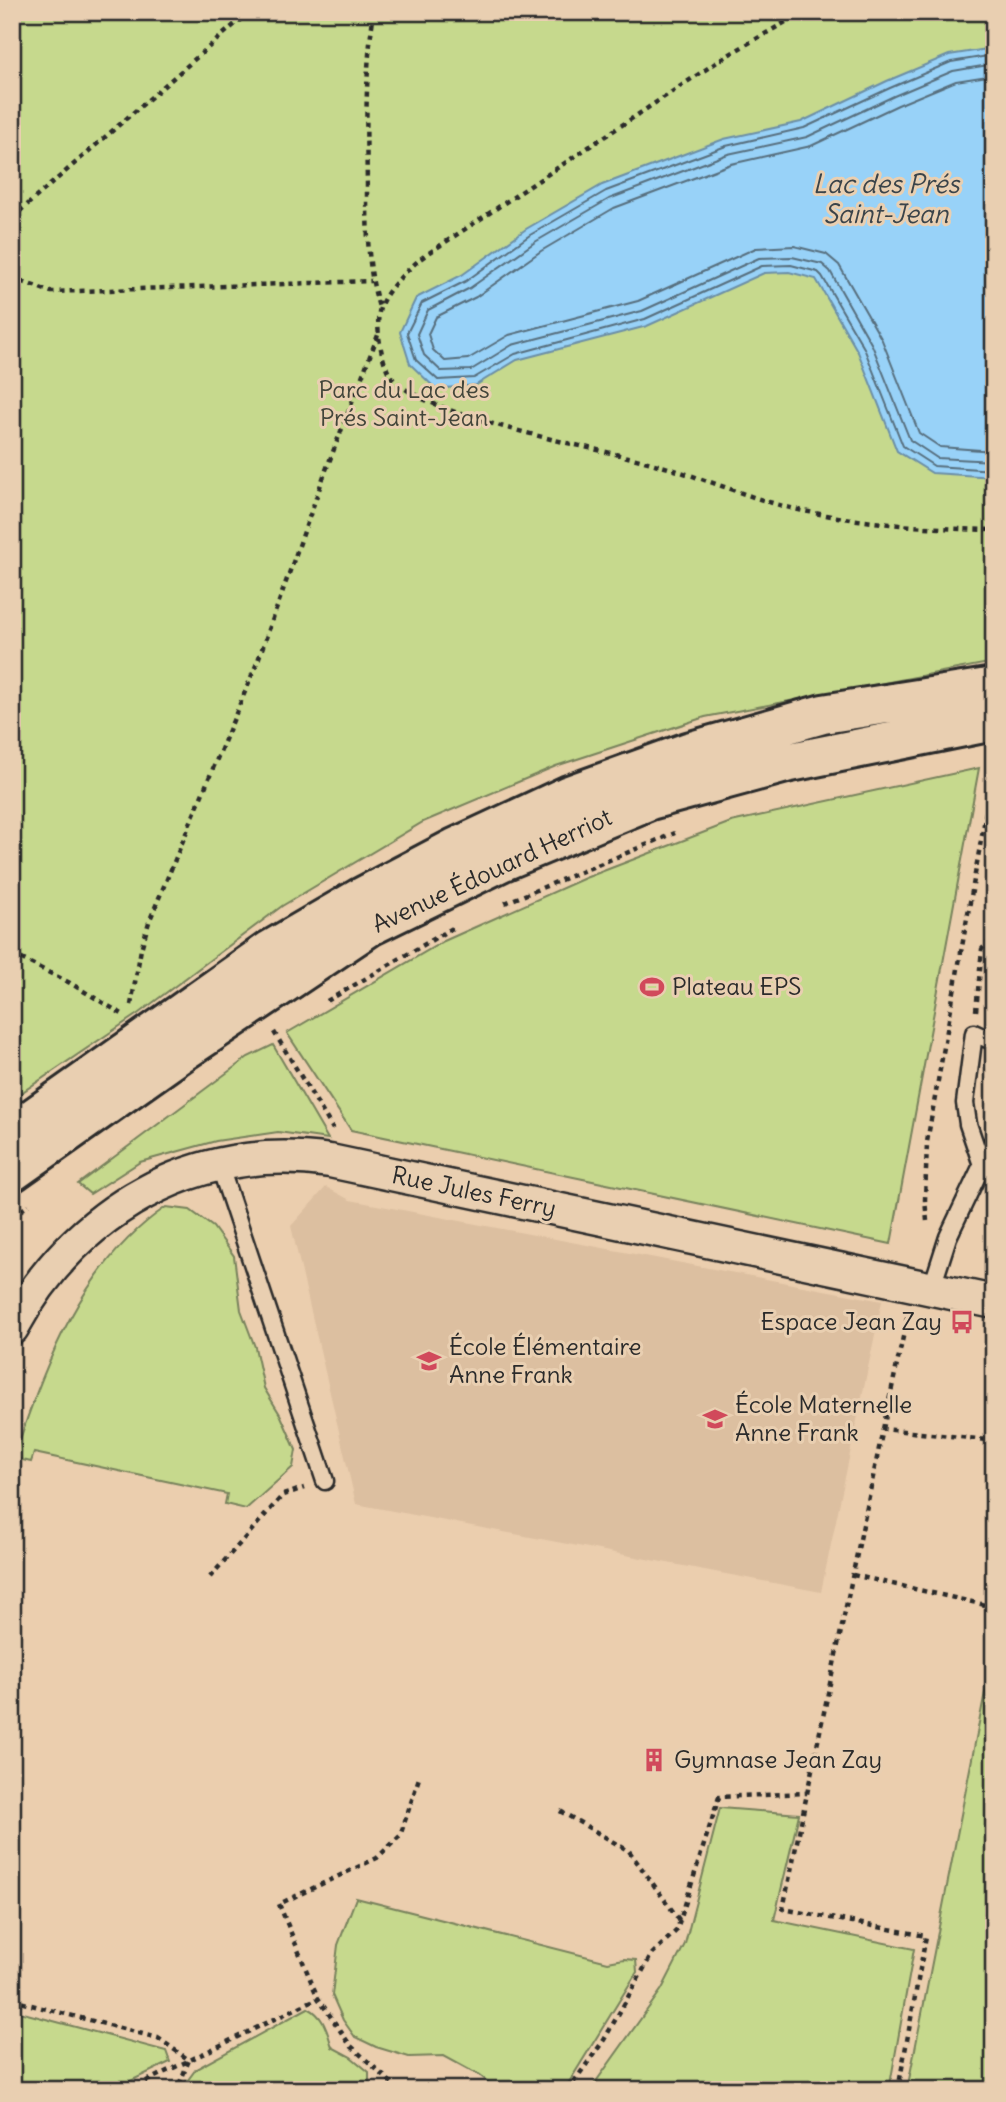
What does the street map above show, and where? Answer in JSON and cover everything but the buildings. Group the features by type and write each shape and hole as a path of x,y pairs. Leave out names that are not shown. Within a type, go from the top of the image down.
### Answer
{"main road":[{"name":"Avenue Édouard Herriot","path":"12,1133 136,1030 360,898 455,848 569,795 688,752 823,715 994,687"},
{"name":"Avenue Édouard Herriot","path":"23,1186 179,1054 370,926 501,862 650,800 786,763 994,721"}],"street":[{"name":"Rue Jules Ferry","path":"12,1328 28,1299 79,1239 110,1213 144,1191 168,1180 219,1164 296,1156 994,1302"}],"lane":[{"path":"982,1165 968,1124 965,1103 974,1033 994,1042"},
{"path":"922,1288 994,1140"},
{"path":"219,1164 325,1481"}],"path":[{"path":"12,218 249,12"},
{"path":"374,12 368,65 366,160 371,281 380,308 379,334 382,354 390,374 407,390 421,399 478,419 656,464 798,510 934,529 994,530"},
{"path":"380,308 399,279 420,259 723,58 803,12"},
{"path":"12,278 51,292 371,281"},
{"path":"136,1030 141,949 149,922 257,663 326,470 379,334"},
{"path":"928,1229 925,1200 927,1142 994,768"},
{"path":"502,904 676,832"},
{"path":"322,1004 466,921"},
{"path":"974,1033 982,949 994,936"},
{"path":"12,954 90,995 136,1030"},
{"path":"263,1038 286,1025"},
{"path":"274,1032 356,1167"},
{"path":"12,1216 23,1186"},
{"path":"898,2090 926,1936 783,1909 883,1429 922,1288"},
{"path":"883,1429 988,1440"},
{"path":"210,1577 283,1495 325,1481"},
{"path":"853,1575 994,1607"},
{"path":"399,2090 350,2045 318,1998 279,1905 377,1858 400,1836 419,1778"},
{"path":"568,2090 604,2040 652,1954 677,1930 719,1797 807,1793"},
{"path":"560,1811 629,1851 680,1921"},
{"path":"128,2090 318,1998"},
{"path":"12,2000 158,2038 189,2060"},
{"path":"177,2090 189,2060"}],"shaded area":[{"path":"326,1187 350,1200 882,1301 821,1592 356,1504 291,1226"}],"green space":[{"name":"Parc du Lac des Prés Saint-Jean","path":"12,12 994,12 994,662 705,717 556,766 423,822 282,906 139,1013 12,1099"},
{"name":"Plateau EPS","path":"979,768 891,1244 351,1130 287,1033 444,941 585,878 731,822"},
{"path":"273,1045 328,1139 278,1132 216,1141 140,1162 90,1194 78,1184 248,1057"},
{"path":"166,1207 190,1210 213,1227 234,1256 241,1310 255,1347 264,1388 281,1416 296,1450 293,1467 246,1509 225,1504 227,1494 34,1453 31,1462 14,1458 53,1353 89,1287 111,1257 137,1230"},
{"path":"987,1682 994,1683 994,2090 907,2090"},
{"path":"720,1808 799,1814 774,1920 914,1949 889,2090 590,2090 662,1989 685,1944"},
{"path":"356,1898 608,1962 636,1960 637,1972 566,2087 562,2090 499,2090 479,2075 444,2056 409,2057 355,2037 343,2020 332,1995 338,1945"},
{"path":"308,2008 321,2020 332,2047 351,2057 369,2072 369,2084 355,2090 184,2090 185,2084 196,2069"},
{"path":"12,2010 166,2051 170,2062 112,2090 12,2090"}],"water":[{"name":"Lac des Prés Saint-Jean","path":"994,48 994,477 932,473 897,451 858,352 816,279 789,272 764,273 647,326 517,360 476,385 436,389 410,364 400,332 416,298 462,275 526,229 602,185 724,139 801,122 949,55"}],"place":[{"name":"Plateau EPS","path":"652,987"},
{"name":"Espace Jean Zay","path":"962,1322"},
{"name":"École Élémentaire Anne Frank","path":"429,1361"},
{"name":"École Maternelle Anne Frank","path":"715,1419"},
{"name":"Gymnase Jean Zay","path":"654,1760"}]}
